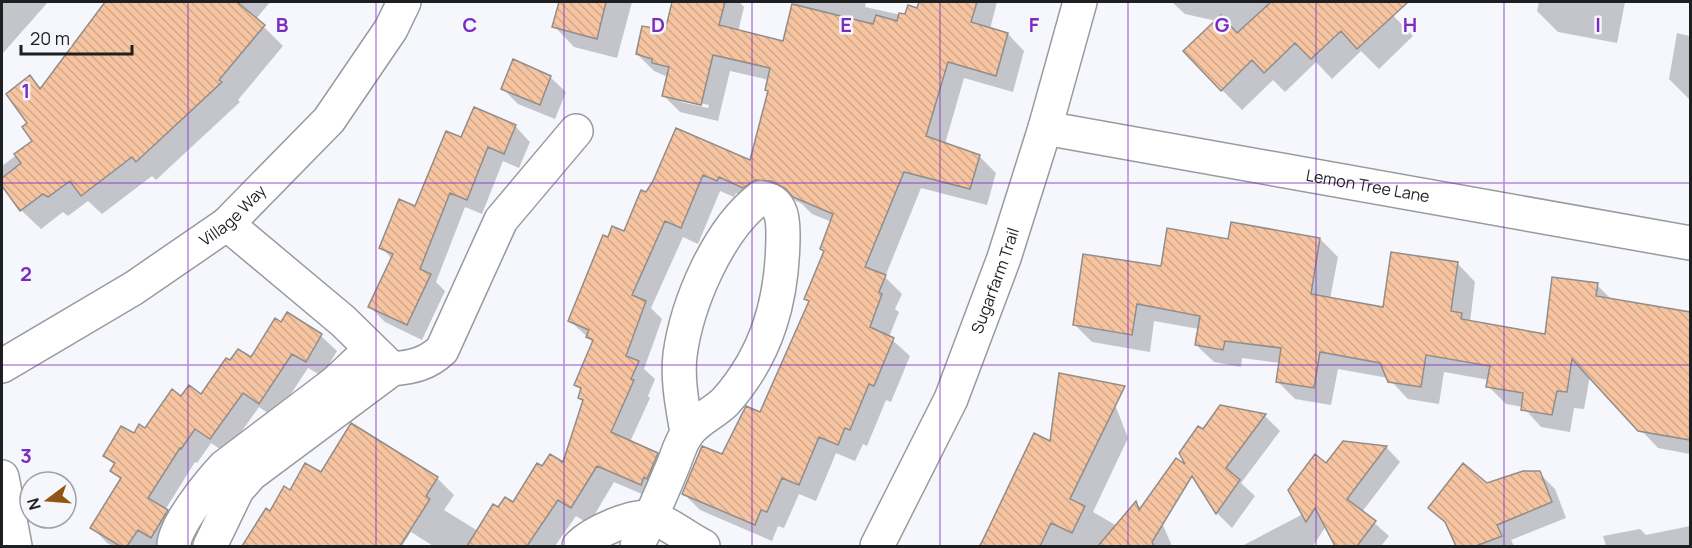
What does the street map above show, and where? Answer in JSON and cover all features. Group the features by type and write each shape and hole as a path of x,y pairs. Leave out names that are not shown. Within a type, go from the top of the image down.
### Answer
{"street":[{"name":"Village Way","path":"2,366 134,288 227,224 329,120 391,29 404,2"},
{"name":"Sugarfarm Trail","path":"877,546 951,399 1004,258 1045,128 1080,2"},
{"name":"Lemon Tree Lane","path":"1045,128 1690,243"},
{"path":"227,224 343,321 381,359 414,367 430,361 442,350 501,220 576,131"},
{"path":"637,546 687,433 718,409 738,386 756,359 773,321 781,289 783,219 778,205 770,199 760,198 739,217 716,251 692,310 680,356 680,394 687,433"},
{"path":"174,546 175,535 224,467 335,383 381,359"},
{"path":"210,546 237,490 251,474 381,359"},
{"path":"2,477 15,546"},
{"path":"579,546 586,539 611,525 651,518 703,546"}],"building":[{"path":"105,2 237,2 265,25 219,80 222,82 136,162 132,157 81,196 70,181 48,197 43,194 20,211 2,186 2,178 21,163 14,154 32,141 22,127 27,123 6,94 30,75 40,89"},
{"path":"559,2 606,2 597,39 552,27"},
{"path":"672,2 725,2 719,25 783,41 792,4 873,24 876,15 897,21 899,13 905,14 908,5 917,8 919,2 977,2 971,22 1008,33 996,76 948,62 926,136 980,155 970,189 904,172 865,267 886,275 870,327 894,338 874,386 869,384 850,430 845,428 838,445 819,437 799,485 782,478 767,512 761,510 755,525 682,494 702,446 722,454 746,406 760,412 809,301 804,299 824,251 820,249 833,214 793,197 785,188 771,181 755,180 743,188 719,177 717,181 703,175 681,228 665,221 632,295 646,301 626,356 639,361 631,379 634,380 611,432 658,453 647,479 644,477 641,485 597,466 571,508 558,500 527,546 467,546 493,504 498,507 505,497 513,502 537,463 542,466 550,454 563,462 583,400 578,398 581,388 574,385 593,340 586,337 589,330 568,321 603,235 608,237 612,226 624,231 641,190 646,192 653,181 676,128 750,160 768,91 765,90 770,68 713,55 701,105 662,96 669,67 652,63 652,59 636,54 642,26 660,29 661,25 666,27"},
{"path":"1271,2 1408,2 1357,49 1341,31 1311,59 1295,43 1264,73 1252,60 1221,91 1183,51 1221,15 1237,33"},
{"path":"513,59 551,76 540,105 501,89"},
{"path":"474,107 516,125 504,154 488,147 467,200 450,193 420,269 431,274 407,325 368,307 393,254 379,248 399,199 415,206 446,131 461,137"},
{"path":"1231,222 1320,238 1311,294 1383,307 1391,252 1458,262 1451,311 1462,313 1461,319 1545,334 1552,277 1598,283 1596,296 1690,312 1690,440 1638,431 1572,359 1567,392 1557,391 1552,415 1521,410 1523,393 1486,387 1490,366 1426,355 1421,387 1388,382 1380,363 1320,352 1314,388 1276,382 1281,348 1225,341 1223,350 1195,345 1200,316 1137,304 1132,335 1073,325 1083,254 1161,266 1167,228 1228,239"},
{"path":"287,312 322,334 306,362 292,354 259,404 243,393 210,439 195,429 148,498 168,510 151,538 138,530 127,546 120,546 90,528 121,478 110,471 115,463 103,456 121,426 134,433 139,424 145,428 172,389 181,396 189,385 201,394 226,358 230,360 238,349 251,357 275,318 281,322"},
{"path":"1059,373 1125,386 1070,499 1085,506 1072,533 1051,523 1040,546 980,546 1034,433 1050,441"},
{"path":"1220,405 1266,414 1226,468 1240,480 1216,514 1192,476 1152,542 1154,546 1098,546 1136,501 1139,510 1176,458 1185,464 1179,453 1198,426 1203,429"},
{"path":"351,423 438,477 426,496 430,499 400,546 242,546 266,508 270,511 284,486 290,490 305,463 321,472"},
{"path":"1343,441 1387,446 1347,499 1376,521 1357,546 1335,546 1315,508 1306,522 1288,490 1315,454 1326,463"},
{"path":"1463,463 1487,483 1523,471 1540,471 1552,502 1497,525 1502,536 1476,546 1456,546 1445,522 1428,508"}]}
